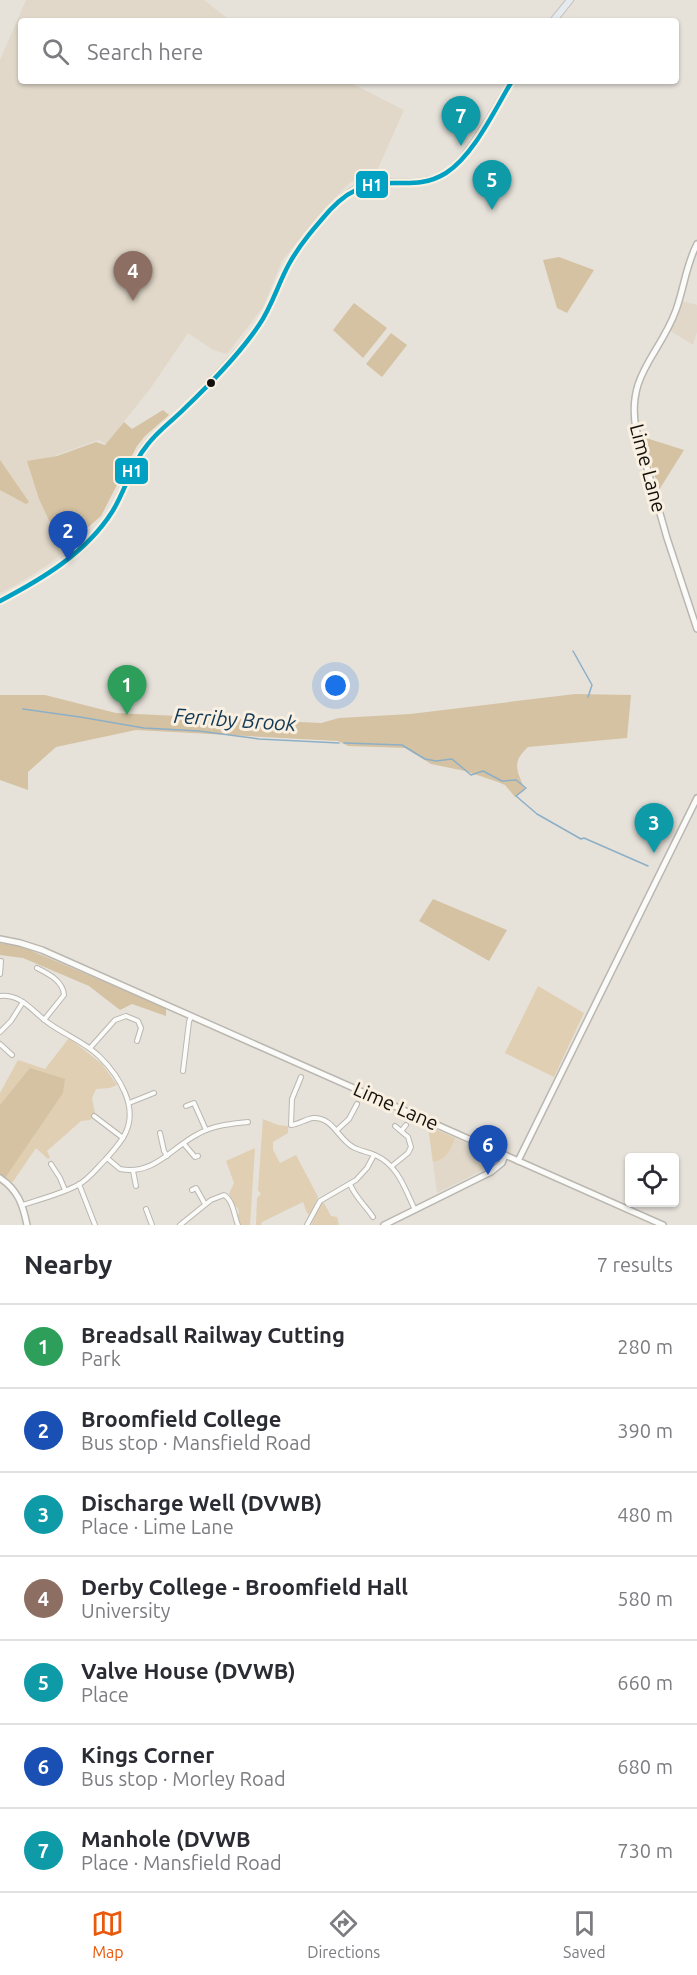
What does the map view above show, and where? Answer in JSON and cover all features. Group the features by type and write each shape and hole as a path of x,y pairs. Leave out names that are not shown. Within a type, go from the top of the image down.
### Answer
{"main road":[{"path":"555,18 570,0"},
{"path":"0,601 29,585 65,560 102,527 115,508 131,469 144,447 197,395 255,330 295,254 338,202 354,189 365,184 424,181 437,178 449,171 464,156 510,84"}],"street":[{"name":"Lime Lane","path":"697,244 686,268 675,311 638,382 633,411 667,538 697,629"},
{"path":"518,1161 697,798"},
{"name":"Lime Lane","path":"0,939 42,950 663,1225"},
{"path":"0,974 1,961"},
{"path":"37,968 62,986 64,995"},
{"path":"64,995 70,995"},
{"path":"44,1020 64,995"},
{"path":"0,996 10,996 23,1002 44,1020 90,1048 110,1068 129,1103 128,1126 123,1138 92,1174 79,1184 22,1205"},
{"path":"0,1032 14,1017 23,1002"},
{"path":"90,1048 115,1020 126,1016 138,1021 141,1028 138,1041"},
{"path":"183,1071 189,1022 192,1016"},
{"path":"0,1044 12,1055"},
{"path":"301,1077 294,1086 290,1111 291,1125 318,1119 328,1122 352,1147 374,1154 392,1166 415,1210"},
{"path":"129,1103 154,1093"},
{"path":"186,1107 194,1103 206,1130"},
{"path":"337,1130 348,1120 357,1104"},
{"path":"347,1108 353,1112"},
{"path":"94,1116 123,1138"},
{"path":"107,1158 118,1168 133,1171 153,1165 206,1130 219,1125 248,1122"},
{"path":"402,1130 406,1125"},
{"path":"392,1166 408,1153 411,1147 410,1140 402,1130 395,1126"},
{"path":"160,1133 167,1156"},
{"path":"184,1144 195,1157 198,1156"},
{"path":"308,1225 322,1198 350,1184 363,1174 374,1154"},
{"path":"384,1225 491,1172 502,1162 505,1155"},
{"path":"51,1164 65,1190"},
{"path":"133,1171 136,1186"},
{"path":"0,1178 12,1188 22,1205 27,1225"},
{"path":"79,1184 95,1225"},
{"path":"350,1184 356,1197 373,1217"},
{"path":"192,1190 196,1188 205,1204"},
{"path":"180,1225 205,1204 224,1195 228,1197 238,1225"},
{"path":"146,1209 152,1225"}],"shaded area":[{"path":"26,0 204,0 227,18 18,18"},
{"path":"18,18 18,84 353,84 404,110 376,173 351,182 325,208 282,261 263,307 227,354 213,350 188,333 150,389 106,444 98,440 49,458 79,540 49,564 0,593 0,60"},
{"path":"559,257 594,270 567,313 557,308 543,260"},
{"path":"682,301 697,305 697,332 693,345 669,330"},
{"path":"354,303 387,328 363,358 333,330"},
{"path":"391,333 407,345 382,377 366,364"},
{"path":"163,410 169,415 137,446 101,516 78,536 67,526 56,535 39,499 27,461 57,456 96,442 105,445 124,422 132,429"},
{"path":"643,437 684,450 659,490"},
{"path":"0,460 29,502 26,504 0,490"},
{"path":"575,694 631,695 627,738 528,747 517,762 525,790 515,797 505,785 465,771 431,764 405,748 348,746 338,741 136,730 56,747 28,772 28,790 0,780 0,695 45,695 116,713 321,723 339,718 410,714"},
{"path":"433,899 507,930 489,961 419,921"},
{"path":"0,943 18,945 166,1008 166,1016 132,1004 120,1010 89,986 23,958 0,955"},
{"path":"538,986 584,1013 554,1077 505,1053"},
{"path":"69,1038 102,1064 117,1085 96,1089 92,1098 95,1113 90,1120 81,1121 47,1151 50,1158 48,1159 36,1148 12,1183 0,1174 0,1093 18,1060 45,1069"},
{"path":"30,1068 65,1079 63,1093 5,1178 0,1174 0,1105"},
{"path":"263,1119 288,1126 288,1133 273,1142 273,1150 280,1163 296,1155 318,1197 310,1215 303,1202 262,1222 261,1225 256,1225 257,1198 261,1194 258,1190"},
{"path":"428,1126 487,1152 491,1158 489,1165 437,1193"},
{"path":"428,1126 455,1138 450,1150 438,1161 433,1162"},
{"path":"255,1148 250,1225 240,1225 236,1217 239,1213 238,1208 229,1194 234,1183 226,1161"},
{"path":"321,1203 324,1203 331,1216 337,1217 339,1225 311,1225"}],"waterway":[{"path":"573,651 592,685 588,697"},
{"name":"Ferriby Brook","path":"23,709 144,728 199,731 259,739 339,743"},
{"name":"Ferriby Brook","path":"344,743 402,745 425,759 436,761 452,759 471,775 483,771 502,781 516,780 526,788 516,796 537,814 581,839 584,838 648,866"}],"transit line":[{"name":"H1","path":"0,601 32,584 62,564 101,527 117,504 142,452 156,435 214,380 251,336 268,310 293,257 330,210 361,187 376,184 417,183 446,173 466,155 475,143 510,84"}],"place":[{"name":"Manhole (DVWB","path":"461,146"},
{"name":"Valve House (DVWB)","path":"492,210"},
{"name":"Derby College - Broomfield Hall","path":"133,301"},
{"name":"Broomfield College","path":"68,561"},
{"name":"Breadsall Railway Cutting","path":"127,715"},
{"name":"Discharge Well (DVWB)","path":"654,853"},
{"name":"Kings Corner","path":"488,1175"}]}
